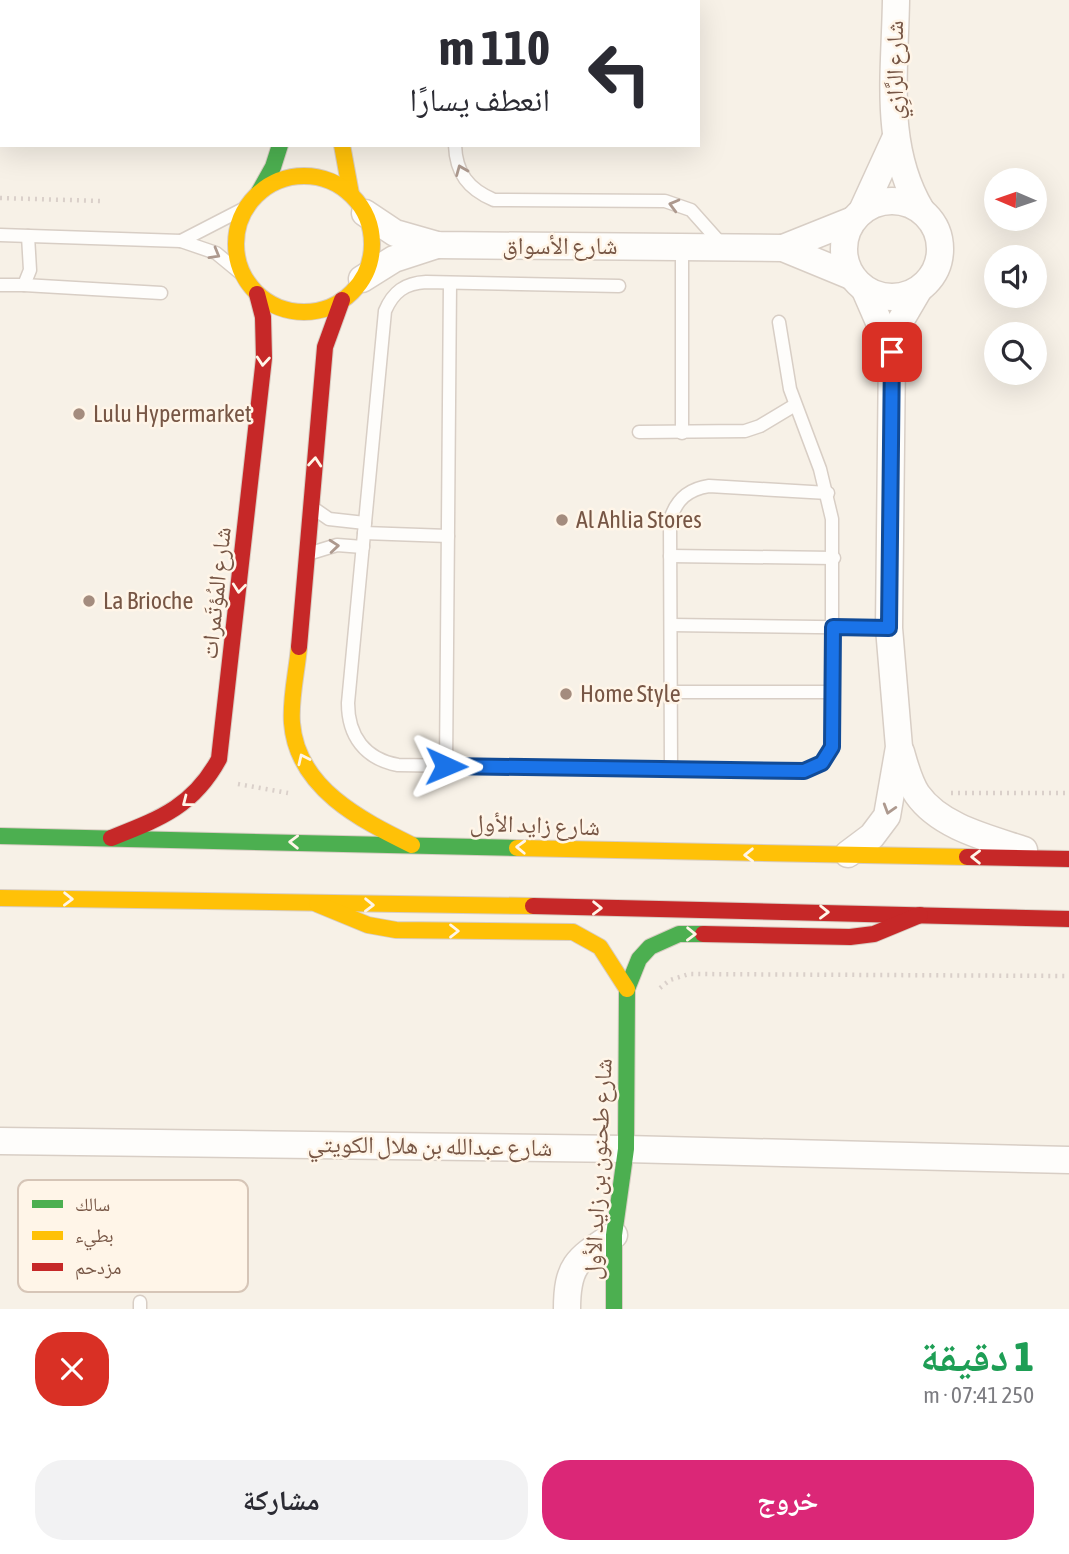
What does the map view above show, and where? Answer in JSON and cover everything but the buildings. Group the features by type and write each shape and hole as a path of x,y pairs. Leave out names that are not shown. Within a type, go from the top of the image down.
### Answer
{"street":[{"name":"شارع الرَّازِي","path":"896,0 895,139 904,176 921,210"},
{"name":"شارع الرَّازِي","path":"858,215 895,139"},
{"path":"279,147 273,167 246,208 236,242 244,276 257,294 290,311 317,310 342,300"},
{"path":"343,147 372,246 362,279 342,300 333,318 325,347 292,723 305,765 318,784 358,817 412,845"},
{"path":"259,192 281,180 306,175 338,184 358,203"},
{"path":"848,854 872,836 887,816 899,747 889,628 892,352 901,320 918,291 933,274 940,251 935,228 921,210 910,204 885,201 858,215 843,248 892,352"},
{"name":"شارع الأسواق","path":"358,203 395,233 437,245 783,248 858,283"},
{"name":"شارع الأسواق","path":"783,248 858,215"},
{"name":"شارع الأسواق","path":"362,279 394,259 437,245"},
{"path":"858,283 891,298 918,291"},
{"name":"شارع المُؤتَمرات","path":"111,838 177,810 202,789 212,775 223,741 264,358 263,317 257,294"},
{"path":"899,747 916,793 945,818 971,831 1061,859"},
{"name":"شارع زايد الأول","path":"0,836 725,855 848,854 1061,859"},
{"path":"0,898 1069,919"},
{"path":"317,904 351,919 396,930 573,932 600,947 627,993"},
{"name":"شارع طحنون بن زايد الأول","path":"614,1309 614,1236 626,1149 627,993 639,959 650,947 679,934 850,937 874,934 920,915"},
{"name":"شارع عبدالله بن هلال الكويتي","path":"0,1141 626,1149 1069,1160"},
{"path":"568,1309 568,1280 576,1262 614,1236"}],"lane":[{"path":"455,147 457,166 465,181 478,193 494,200 665,201 691,210 724,247"},
{"path":"181,240 246,208"},
{"path":"0,235 181,240 216,253 244,276"},
{"path":"24,285 30,270 28,236"},
{"path":"682,247 682,433"},
{"path":"619,286 415,283 396,293 385,311 348,703 351,727 363,748 386,763 671,769 814,768 822,763 832,747 834,532 828,493 795,405 786,370 779,322"},
{"path":"446,766 450,283"},
{"path":"0,285 162,293"},
{"path":"639,432 745,431 760,426 795,405"},
{"path":"671,769 670,556 673,512 682,498 699,488 828,493"},
{"path":"311,503 329,519 365,528 448,536"},
{"path":"307,555 328,546 363,547"},
{"path":"670,556 834,558"},
{"path":"671,625 889,628"},
{"path":"671,692 833,692"}],"path":[{"path":"0,198 102,201"},
{"path":"212,775 247,787 295,794 318,784"},
{"path":"916,793 1069,793"},
{"path":"627,993 647,998 670,980 689,974 1069,976"}],"traffic: fast":[{"path":"259,192 273,167 279,147"},
{"path":"0,836 517,848"},
{"path":"614,1309 614,1235 626,1149 627,989 639,959 650,947 679,934 703,934"}],"traffic: slow":[{"path":"342,147 351,194"},
{"path":"304,176 330,181 352,196 367,218 372,244 367,270 352,292 330,307 304,312 278,307 256,292 241,270 236,244 241,218 256,196 278,181 304,176"},
{"path":"299,647 292,723 296,746 306,766 319,784 353,813 412,845"},
{"path":"517,848 967,857"},
{"path":"0,898 533,906"},
{"path":"317,904 368,925 396,930 573,932 600,947 627,989"}],"traffic: jam":[{"path":"111,838 159,817 186,800 198,789 219,759 264,358 263,317 257,294"},
{"path":"299,647 325,347 342,300"},
{"path":"967,857 1069,859"},
{"path":"533,906 1069,919"},
{"path":"703,934 850,937 874,934 920,915"}],"place":[{"name":"Lulu Hypermarket","path":"79,414"},
{"name":"Al Ahlia Stores","path":"562,520"},
{"name":"La Brioche","path":"89,601"},
{"name":"Home Style","path":"566,694"}],"route":[{"path":"446,766 804,771 822,763 832,747 833,627 889,628 892,352"}]}
